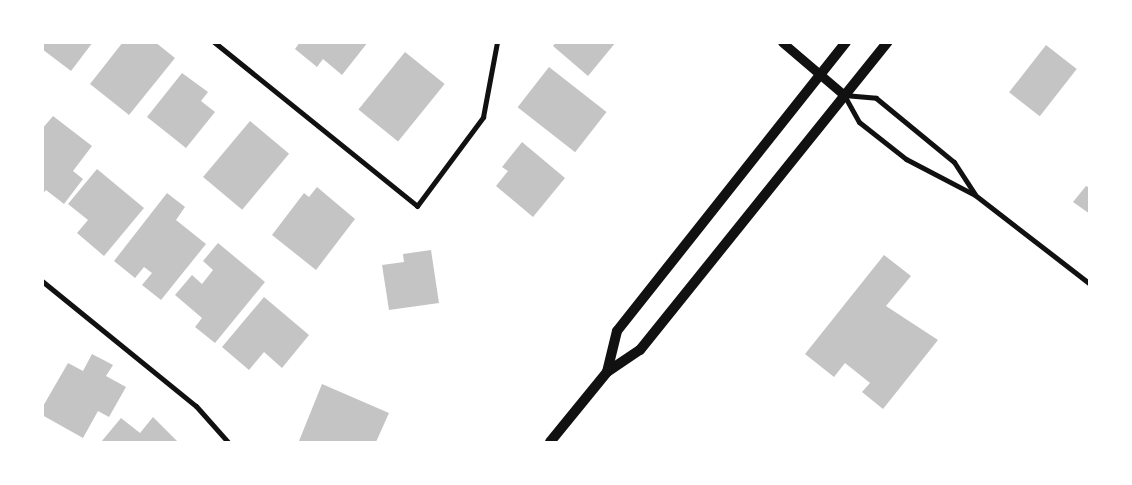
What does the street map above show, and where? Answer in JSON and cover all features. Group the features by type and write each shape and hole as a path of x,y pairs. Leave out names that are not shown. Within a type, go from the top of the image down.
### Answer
{"main road":[{"path":"607,372 617,331 846,42"},
{"path":"550,442 607,372 640,350 888,42"}],"street":[{"path":"214,42 417,206 483,117 497,42"},
{"path":"782,42 844,95 859,122 906,159 975,195 1090,284"},
{"path":"844,95 876,98 954,162 975,195"},
{"path":"42,281 196,406 228,442"}],"building":[{"path":"42,42 93,42 71,71 42,49"},
{"path":"123,42 155,42 175,58 129,115 90,84"},
{"path":"300,42 368,42 342,75 323,59 317,67 295,49"},
{"path":"556,42 616,42 588,76 553,46"},
{"path":"1046,45 1077,69 1040,116 1009,92"},
{"path":"405,52 445,84 398,142 358,110"},
{"path":"549,67 607,112 575,152 518,107"},
{"path":"182,73 208,92 201,101 215,112 186,148 147,117"},
{"path":"53,116 92,146 73,171 83,179 64,204 46,190 42,195 42,129"},
{"path":"250,121 289,154 242,210 203,177"},
{"path":"522,142 565,178 533,217 496,186 508,171 502,167"},
{"path":"97,169 144,208 104,256 77,233 88,220 68,204"},
{"path":"1086,186 1090,188 1090,214 1073,202"},
{"path":"317,187 355,219 316,270 272,235 304,193 309,197"},
{"path":"167,193 185,207 176,220 206,244 161,300 142,285 152,273 144,267 135,278 114,261"},
{"path":"218,243 265,282 215,343 195,327 202,318 175,295 192,275 202,284 213,270 203,261"},
{"path":"431,250 439,303 389,310 382,265 404,262 403,254"},
{"path":"884,255 911,276 886,306 938,340 883,409 862,392 870,383 845,363 834,377 805,354"},
{"path":"264,297 309,335 282,368 264,352 249,370 222,347"},
{"path":"92,354 113,365 106,376 126,387 109,417 98,411 83,438 42,415 42,408 68,363 83,371"},
{"path":"322,384 389,413 376,442 299,441"},
{"path":"153,417 178,442 101,442 121,418 140,433"}]}
